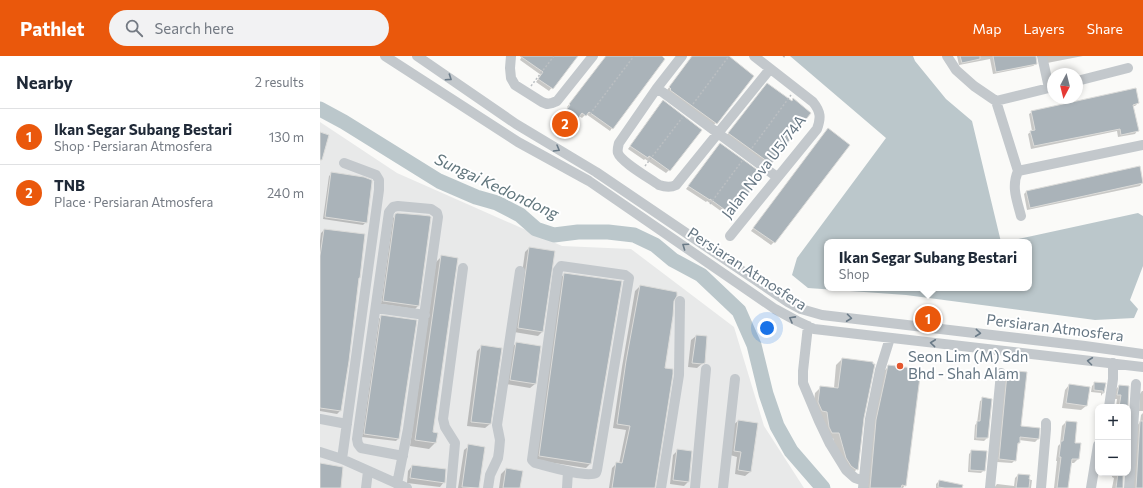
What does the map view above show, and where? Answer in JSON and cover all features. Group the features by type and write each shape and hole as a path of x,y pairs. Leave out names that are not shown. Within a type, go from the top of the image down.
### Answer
{"street":[{"name":"Persiaran Atmosfera","path":"386,56 518,142 589,181 775,309 814,329 1143,367"},
{"name":"Persiaran Atmosfera","path":"417,56 516,124 596,172 782,298 801,309 822,315 1143,354"},
{"path":"511,56 511,78 515,85 542,102 548,104 557,101 593,56"},
{"path":"754,56 796,89"},
{"path":"947,56 956,70 974,86 996,101 1018,171 1014,188 1020,216"},
{"path":"1042,56 1047,73"},
{"path":"677,58 619,143 617,152 627,162 664,186 676,185 770,69"},
{"path":"1083,79 1128,68"},
{"path":"657,88 777,177"},
{"path":"996,101 1047,88"},
{"name":"Jalan Nova U5/74A","path":"730,236 817,129 819,122 818,108 813,102 796,89"},
{"path":"1018,171 1143,145"},
{"path":"342,460 379,190 379,180 376,175 344,163"},
{"path":"320,452 403,487 403,456 425,315 438,217 437,212 431,209 398,206 390,209 389,212 357,439 361,448 403,456"},
{"path":"563,266 625,275 629,280 597,470 596,473 592,475 568,472 535,463 532,460 558,270 563,266"},
{"path":"451,488 455,443 445,426 443,419 463,268"},
{"path":"488,488 490,475 498,458 500,440 498,425 520,271"},
{"path":"661,488 679,375 680,301"},
{"path":"376,308 425,315"},
{"path":"808,326 803,383 819,421 838,457 846,470 863,484"},
{"path":"863,484 870,419 880,370 890,338"},
{"path":"1109,404 1113,379 1113,363"},
{"path":"695,488 706,369"},
{"path":"990,488 1001,373"},
{"path":"723,488 735,379"},
{"path":"1129,488 1136,384"},
{"path":"320,419 347,424"},
{"path":"1041,488 1046,423"},
{"path":"1091,488 1095,463"},
{"path":"366,488 368,471"},
{"path":"567,488 568,472"}],"path":[{"path":"526,92 554,56"},
{"path":"590,114 634,56"},
{"path":"710,204 796,89"}],"shaded area":[{"path":"790,56 913,56 915,61 946,99 972,121 1000,239 824,239 824,289 808,288 792,275 797,258 886,138"},
{"path":"320,122 397,173 562,246 631,249 734,327 764,426 804,488 320,488"},
{"path":"1138,213 1143,216 1143,266 1130,300 1138,309 1134,318 1095,320 906,295 850,291 1032,291 1032,239 1018,239"}],"building":[{"path":"520,56 578,56 553,89 538,79 543,72"},
{"path":"606,56 662,56 665,59 613,129 589,112 586,116 582,113 567,133 555,125 570,105 569,104"},
{"path":"692,56 729,56 754,76 717,124 670,90 671,89 669,87"},
{"path":"960,56 980,56 980,59 962,63"},
{"path":"993,56 1036,56 1037,64 996,72"},
{"path":"767,83 792,101 793,98 811,113 771,164 728,133"},
{"path":"1136,88 1139,103 1133,105 1139,131 1121,135 1120,129 1034,146 1030,131 1035,130 1031,111 1063,104 1083,104 1083,100"},
{"path":"663,100 702,130 670,171 649,156 648,158 630,146"},
{"path":"828,128 850,145 775,243 753,228"},
{"path":"320,132 329,135 322,160 320,160"},
{"path":"720,143 763,174 732,215 710,199 688,186"},
{"path":"1140,166 1143,183 1030,208 1026,191"},
{"path":"331,172 364,177 372,180 367,223 325,217"},
{"path":"395,214 431,217 419,306 383,301"},
{"path":"324,229 365,234 349,361 341,411 320,408 320,256"},
{"path":"529,247 555,251 543,332 518,328"},
{"path":"441,255 458,258 433,432 438,433 436,443 415,440"},
{"path":"564,273 622,281 591,464 539,456"},
{"path":"640,285 677,292 677,296 674,301 665,368 673,369 673,374 655,488 612,488 616,462 622,463 630,426 617,424 626,361"},
{"path":"381,315 417,320 399,439 364,434"},
{"path":"696,335 707,336 705,363 702,364 692,363"},
{"path":"516,342 541,346 536,384 510,380"},
{"path":"481,345 502,348 491,424 471,422"},
{"path":"842,358 873,362 873,364 875,364 864,418 858,470 851,466 846,458 839,433 832,433 829,427 827,412 822,411 818,402 820,386 838,388"},
{"path":"888,365 921,369 906,486 902,485 901,488 870,488 876,420"},
{"path":"1007,370 1027,372 1021,426 1040,428 1039,439 1020,437 1016,461 999,459"},
{"path":"1094,382 1106,383 1104,393 1103,391 1094,390"},
{"path":"1069,384 1090,387 1087,406 1066,403"},
{"path":"1119,385 1129,386 1128,404 1120,404 1121,395 1117,395"},
{"path":"982,397 992,399 988,438 976,438 977,421 980,421"},
{"path":"738,420 758,423 751,472 738,470 741,452 734,451"},
{"path":"1066,421 1077,422 1075,443 1081,443 1079,459 1072,459 1068,488 1057,488 1061,457 1059,457 1061,441 1063,441"},
{"path":"1140,421 1143,421 1143,488 1136,488"},
{"path":"468,444 485,447 479,488 462,487"},
{"path":"677,449 692,451 689,482 673,480"},
{"path":"971,450 987,451 985,471 970,470"},
{"path":"320,463 343,467 341,488 320,488"},
{"path":"412,465 446,469 445,483 410,478"},
{"path":"506,468 523,471 520,488 503,488"},
{"path":"1018,474 1030,475 1029,488 1016,488"},
{"path":"1118,476 1123,476 1123,488 1116,488"},
{"path":"939,480 963,485 962,488 938,487"}],"waterway":[{"name":"Sungai Kedondong","path":"320,109 344,122 439,181 476,197 497,203 520,215 536,229 554,235 578,232 608,232 634,235 655,245 673,260 701,275 739,311 754,345 766,394 777,426 791,451 823,488"}],"place":[{"name":"TNB","path":"565,124"},
{"name":"Ikan Segar Subang Bestari","path":"928,319"},
{"name":"Seon Lim (M) Sdn Bhd - Shah Alam","path":"900,366"}]}
